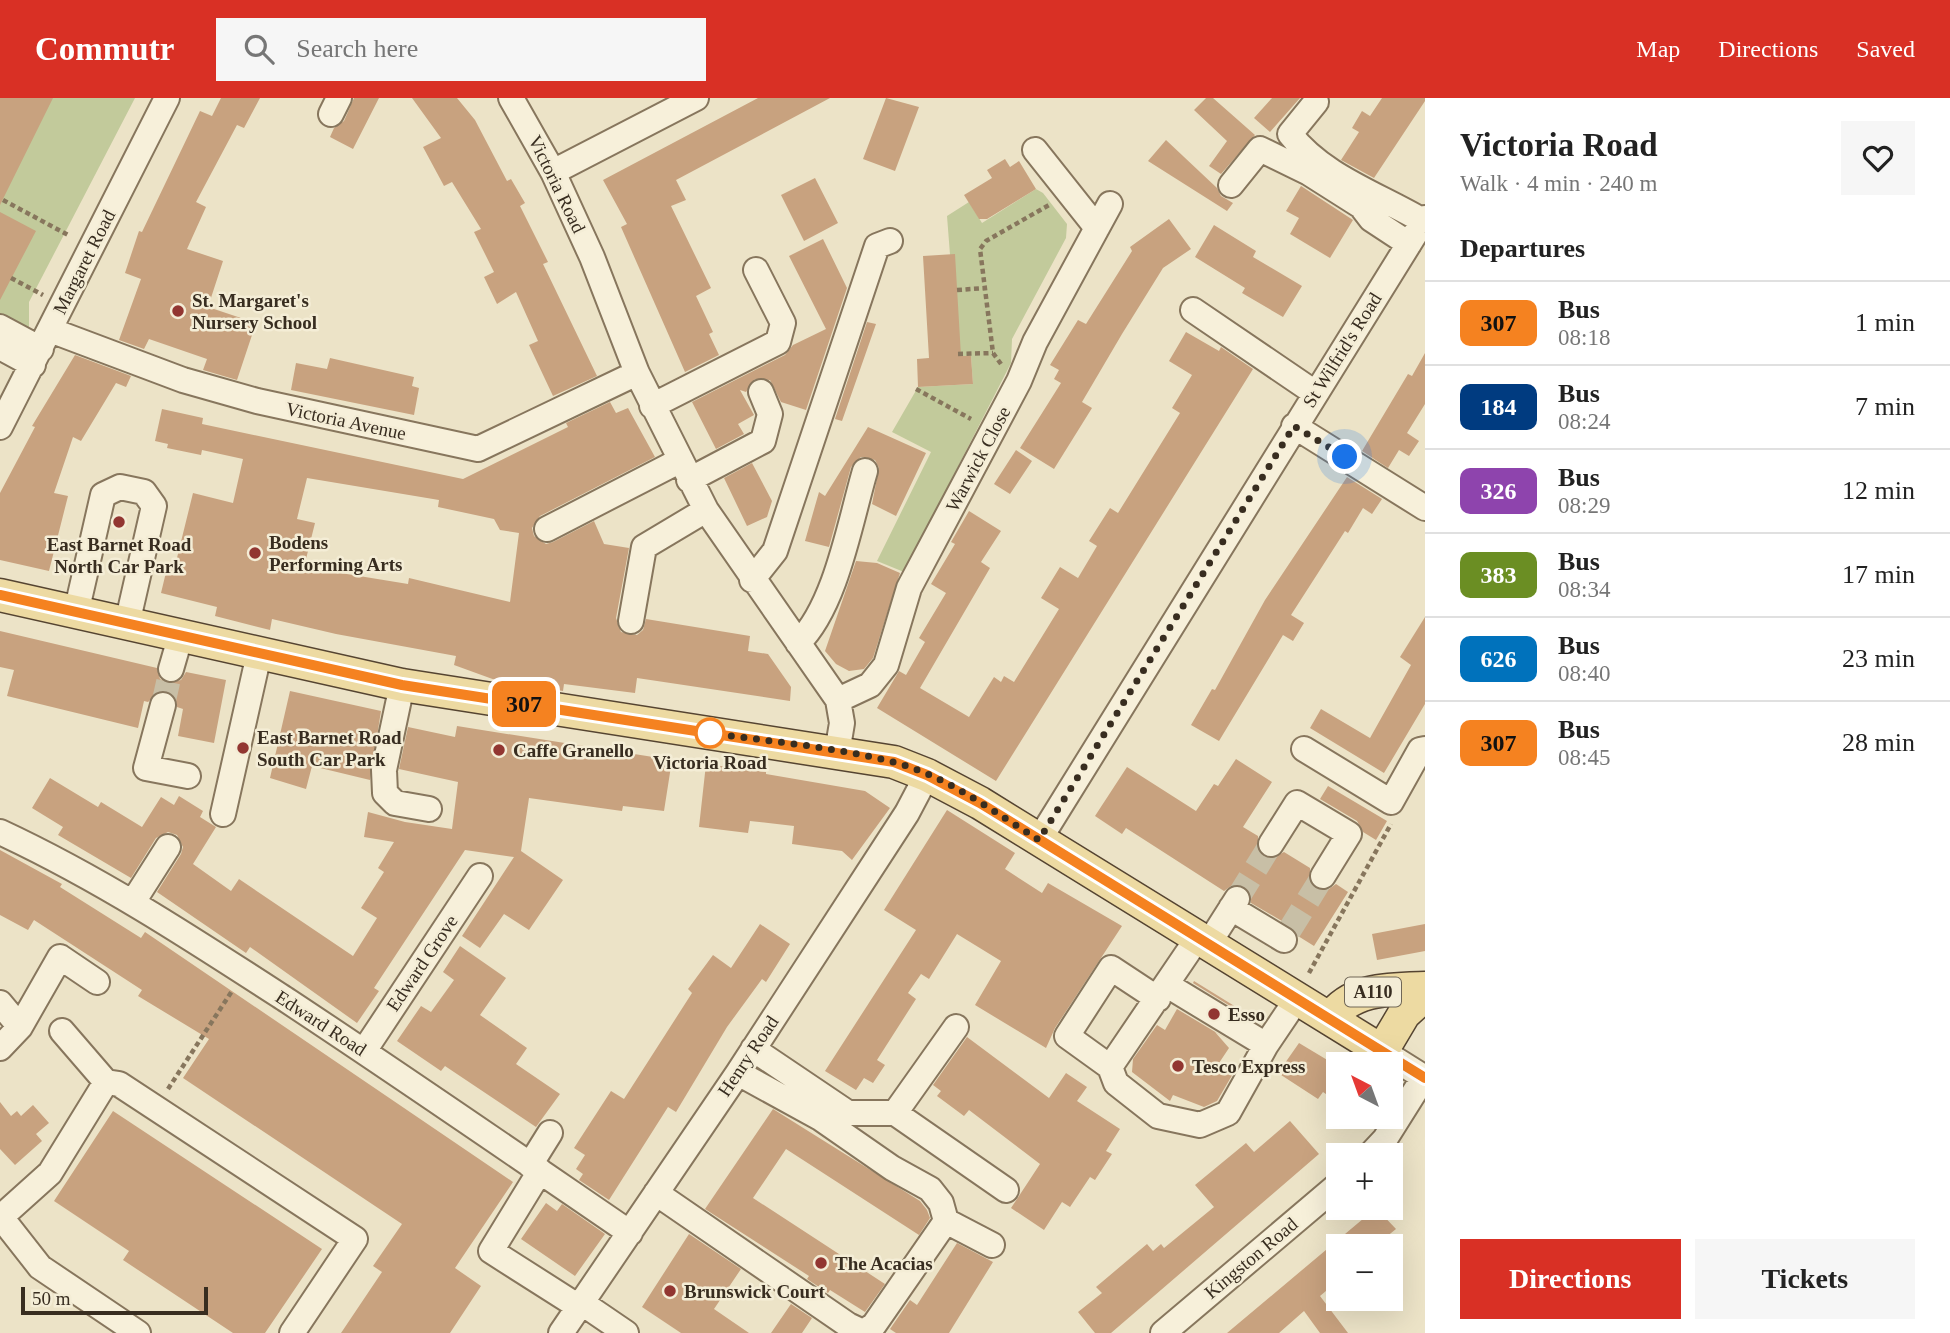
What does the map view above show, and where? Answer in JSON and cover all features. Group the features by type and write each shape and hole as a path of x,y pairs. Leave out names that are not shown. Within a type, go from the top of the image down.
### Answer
{"main road":[{"name":"A110","path":"0,596 402,685 894,762 927,775 1039,840 1204,939 1382,1051 1404,1014 1425,995"},
{"name":"A110","path":"1330,1019 1340,1004 1356,997 1394,989 1425,988"}],"street":[{"name":"Margaret Road","path":"0,427 167,98"},
{"name":"Victoria Road","path":"511,98 553,172 592,257 636,373 684,470 706,510 752,580 838,700"},
{"path":"553,172 696,98"},
{"path":"1316,102 1290,134 1305,154 1366,192 1424,220"},
{"path":"1231,185 1260,149 1309,173 1361,206 1371,219 1409,244"},
{"path":"1035,150 1067,194 1097,228"},
{"name":"Warwick Close","path":"838,700 870,684 886,665 909,588 1019,381 1035,341 1110,204"},
{"name":"St Wilfrid's Road","path":"1039,840 1424,220"},
{"path":"752,580 775,551 877,246 890,241"},
{"path":"652,406 778,342 783,323 756,270"},
{"path":"1192,310 1315,393"},
{"path":"0,327 41,348"},
{"path":"0,347 41,348"},
{"name":"Victoria Avenue","path":"41,348 183,380 257,401 478,449 636,373"},
{"path":"547,529 684,470 763,441 770,414 761,392"},
{"path":"1294,426 1425,508"},
{"path":"798,643 813,629 830,586 865,471"},
{"path":"76,613 103,495 120,487 144,492 154,506 127,624"},
{"path":"631,621 644,547 706,510"},
{"path":"171,669 180,638"},
{"path":"223,814 259,654"},
{"path":"402,685 384,770 385,793 395,803 429,809"},
{"path":"838,700 842,723 838,753"},
{"path":"163,705 146,768 188,776"},
{"path":"1304,749 1391,802 1420,750 1425,749"},
{"name":"Henry Road","path":"561,1333 738,1073 907,813 927,775"},
{"path":"1271,844 1297,803 1349,834 1323,876"},
{"name":"Edward Road","path":"0,832 56,858 133,902 244,972 630,1233"},
{"path":"133,902 168,848"},
{"name":"Edward Grove","path":"364,1051 480,876"},
{"path":"1110,1067 1162,992 1234,903 1287,936 1262,977"},
{"path":"0,1048 20,1027 60,957 97,982"},
{"path":"1266,1045 1111,968 1067,1036 1110,1067 1116,1083 1158,1116 1200,1125 1228,1113 1266,1045 1297,999"},
{"path":"0,1003 20,1027"},
{"path":"895,1113 956,1027"},
{"path":"62,1031 106,1082 119,1084 355,1239 292,1333"},
{"path":"753,1049 848,1113 895,1113 1006,1189"},
{"path":"1381,1143 1424,1078 1382,1051"},
{"path":"738,1073 820,1118 892,1168 930,1189 941,1203 946,1221 992,1245"},
{"path":"106,1082 50,1173 0,1217 40,1267 138,1333"},
{"path":"550,1133 535,1168 491,1251 626,1333"},
{"path":"656,1194 848,1325 863,1332 874,1325 946,1221"},
{"name":"Kingston Road","path":"1163,1333 1326,1195"}],"path":[{"path":"1019,381 993,353 986,288 979,256 982,246 1067,194"},
{"path":"3,200 91,247"},
{"path":"11,278 62,305"},
{"path":"957,290 986,288"},
{"path":"958,354 993,353"},
{"path":"916,389 993,430"},
{"path":"1297,999 1319,950 1385,838 1392,822 1391,802"},
{"path":"155,1107 244,972"}],"green space":[{"path":"0,98 135,98 29,302 29,333 0,317"},
{"path":"1036,189 1043,193 1067,224 1066,238 1012,339 1011,363 904,572 877,561 931,452 892,432 918,387 973,384 971,356 958,357 947,216 969,202 982,223"}],"building":[{"path":"0,98 53,98 0,205"},
{"path":"221,98 260,98 244,128 237,125 196,202 206,207 187,249 223,261 208,307 256,323 237,380 203,370 207,359 149,339 144,349 119,340 141,279 125,273 139,231 142,232 200,111 212,116"},
{"path":"354,98 379,98 353,149 330,137 334,128 344,121"},
{"path":"412,98 457,98 475,120 507,181 511,179 525,203 520,206 548,262 543,264 597,376 553,396 529,345 538,341 516,292 497,304 484,277 494,272 474,232 481,229 452,182 444,186 423,147 441,138"},
{"path":"758,98 830,98 676,180 686,200 671,206 711,288 696,296 713,332 709,334 719,355 685,372 621,227 627,224 603,180"},
{"path":"886,98 919,107 895,171 863,159"},
{"path":"1206,98 1213,98 1255,135 1221,174 1209,166 1227,141 1194,110"},
{"path":"1272,98 1300,98 1270,132 1254,118"},
{"path":"1382,98 1425,98 1425,101 1374,178 1341,160 1359,132 1352,128 1362,111 1370,116"},
{"path":"1166,140 1217,188 1221,196 1233,203 1227,211 1148,161"},
{"path":"1005,159 1010,167 1019,161 1036,189 987,219 979,219 964,195 992,178 987,170"},
{"path":"815,178 838,223 804,241 781,195"},
{"path":"1301,186 1353,220 1330,258 1290,234 1299,218 1286,211"},
{"path":"0,212 36,231 0,300"},
{"path":"1169,219 1191,249 1163,268 1082,402 1092,408 1054,469 1020,448 1061,383 1054,379 1059,370 1050,365 1078,320 1086,324 1132,251 1130,247"},
{"path":"1214,225 1256,251 1253,257 1302,286 1283,317 1242,293 1245,288 1195,257"},
{"path":"823,239 847,288 806,410 781,402 770,380 755,379 746,392 740,390 754,415 738,424 744,434 716,449 692,402 785,355 793,345 826,329 789,256"},
{"path":"955,254 961,356 971,356 973,384 918,387 917,359 929,358 923,256"},
{"path":"867,322 876,324 842,421 835,419"},
{"path":"1186,332 1219,351 1221,347 1253,369 996,781 877,708 899,671 906,675 925,642 919,638 946,593 931,584 955,544 951,542 969,511 1001,531 981,562 990,568 920,688 969,717 994,677 1001,682 1004,676 1014,682 1059,609 1041,598 1060,567 1078,578 1097,546 1089,541 1110,508 1118,513 1180,413 1172,408 1192,375 1169,361"},
{"path":"1425,353 1425,404 1407,433 1419,441 1409,456 1399,450 1388,468 1362,451 1408,374 1412,376"},
{"path":"75,355 131,376 126,387 116,383 81,441 73,437 54,493 68,496 49,571 0,560 0,493 35,427 32,426"},
{"path":"330,358 414,377 412,386 419,388 414,415 291,390 296,363 327,369"},
{"path":"610,402 616,413 628,408 655,457 540,516 532,528 534,536 546,544 594,521 604,544 629,548 616,618 621,632 637,635 643,630 646,619 750,636 748,651 768,654 791,687 790,701 637,678 635,693 564,684 563,691 498,681 454,665 456,656 272,619 270,630 215,616 217,607 161,593 168,564 175,566 193,493 233,503 243,459 202,450 201,455 167,448 168,444 155,441 162,409 203,418 202,424 463,479 568,427 566,423","holes":["307,478 439,500 438,507 494,519 500,530 519,533 510,602 409,578 408,584 304,567 315,523 297,519"]},
{"path":"868,427 926,453 896,516 872,504 879,468 875,460 861,457 851,467 829,547 805,541 819,492 825,496"},
{"path":"1016,450 1032,461 1010,494 994,484"},
{"path":"752,463 772,501 767,517 747,526 724,478"},
{"path":"1347,477 1382,499 1372,514 1363,508 1348,533 1345,531 1291,615 1304,623 1293,641 1283,635 1219,741 1191,725 1212,689 1215,690 1265,600"},
{"path":"856,561 877,563 900,573 873,658 864,669 849,671 836,664 825,651"},
{"path":"1425,617 1425,704 1384,773 1310,728 1321,709 1370,738 1411,665 1400,657"},
{"path":"0,631 157,668 160,679 168,683 181,680 186,672 226,680 214,743 178,736 183,709 177,707 174,695 166,691 159,691 148,702 144,701 138,728 7,696 14,670 0,667"},
{"path":"290,691 381,711 370,780 312,766 306,789 270,778"},
{"path":"457,726 672,760 664,811 623,806 622,811 529,798 521,851 563,880 529,930 504,914 480,948 462,936 514,857 465,850 374,988 379,991 357,1023 250,947 246,953 157,892 181,854 183,847 177,835 168,832 156,838 131,878 58,835 63,827 32,808 50,778 98,807 101,802 142,827 161,797 174,805 179,796 203,811 200,817 216,827 193,864 231,891 239,879 353,956 377,918 361,908 384,872 378,868 394,842 364,837 368,812 405,822 452,829 458,782 399,769 408,727 455,737"},
{"path":"1236,759 1272,782 1243,827 1258,836 1258,851 1271,859 1284,852 1310,868 1310,882 1316,889 1329,889 1336,884 1348,892 1314,946 1298,936 1292,927 1251,903 1250,893 1244,886 1231,886 1224,891 1126,828 1122,834 1095,816 1127,767 1196,811 1214,784 1218,786"},
{"path":"706,764 766,772 865,791 890,808 852,860 842,851 792,844 794,826 750,821 748,833 699,827"},
{"path":"1328,786 1387,821 1376,840 1363,832 1357,821 1320,799"},
{"path":"947,810 1015,853 1005,869 1042,893 1048,883 1122,926 1055,1028 1046,1048 975,1005 1001,961 957,934 929,979 921,974 908,993 916,999 877,1060 885,1065 873,1083 864,1078 856,1090 825,1071 916,930 884,910"},
{"path":"0,850 62,884 60,887 141,938 145,932 513,1182 455,1268 481,1286 450,1333 341,1333 382,1272 373,1266 402,1224 183,1078 209,1039 138,996 142,990 34,920 28,930 0,915"},
{"path":"760,924 790,944 766,982 762,979 727,1027 676,1112 668,1107 609,1200 579,1180 583,1174 576,1169 585,1155 574,1148 611,1091 624,1099 692,993 688,989 713,955 731,968"},
{"path":"1425,924 1425,951 1377,960 1372,934"},
{"path":"460,946 506,978 480,1015 527,1048 516,1064 560,1094 536,1127 445,1066 441,1071 397,1041 421,1006 431,1012 454,980 443,972"},
{"path":"1194,981 1249,1015 1248,1017 1193,983"},
{"name":"Tesco Express","path":"1177,1009 1232,1042 1215,1032 1229,1048 1219,1063 1234,1072 1217,1101 1204,1107 1173,1095 1170,1101 1132,1072 1133,1059 1157,1025 1165,1030"},
{"path":"967,1037 1049,1098 1066,1073 1087,1087 1077,1101 1120,1129 1106,1151 1112,1154 1095,1180 1090,1177 1070,1207 1062,1202 1044,1230 1011,1208 1040,1164 969,1110 964,1116 937,1096 941,1091 933,1085"},
{"path":"1299,1043 1326,1059 1326,1094 1323,1092 1318,1099 1278,1073"},
{"path":"0,1102 11,1116 17,1111 21,1116 33,1105 49,1123 36,1134 42,1141 15,1165 0,1149"},
{"path":"773,1109 920,1201 927,1210 930,1218 919,1235 786,1149 753,1198 885,1284 865,1312 830,1290 828,1293 807,1279 809,1276 705,1209"},
{"path":"113,1111 322,1249 265,1333 233,1333 123,1260 129,1251 54,1201"},
{"path":"1290,1121 1319,1154 1111,1333 1095,1333 1078,1312 1102,1293 1096,1287 1147,1244 1153,1251 1161,1244 1164,1248 1214,1207 1195,1185 1246,1143 1254,1152"},
{"path":"546,1203 557,1211 562,1204 605,1234 575,1276 521,1239"},
{"path":"1362,1220 1387,1220 1396,1229 1390,1234 1345,1234"},
{"path":"689,1234 741,1269 714,1309 749,1333 681,1333 642,1307"},
{"path":"957,1243 993,1262 949,1333 896,1333 890,1329 910,1300 917,1305"},
{"path":"1326,1250 1326,1291 1320,1296 1326,1304 1326,1311 1331,1311 1348,1333 1320,1333 1304,1311 1279,1333 1227,1333"},
{"path":"791,1304 812,1318 802,1333 771,1333"}],"tunnel":[{"path":"163,705 171,669"},
{"path":"1237,899 1271,844"},
{"path":"1289,931 1323,876"}],"bus line":[{"name":"307","path":"0,595 180,638 402,685 894,762 927,775 980,803 1425,1078"}],"place":[{"name":"St. Margaret's Nursery School","path":"178,311"},
{"name":"East Barnet Road North Car Park","path":"119,522"},
{"name":"Bodens Performing Arts","path":"255,553"},
{"name":"Victoria Road","path":"710,733"},
{"name":"East Barnet Road South Car Park","path":"243,748"},
{"name":"Caffe Granello","path":"499,750"},
{"name":"Esso","path":"1214,1014"},
{"name":"Tesco Express","path":"1178,1066"},
{"name":"The Acacias","path":"821,1263"},
{"name":"Brunswick Court","path":"670,1291"}],"route":[{"path":"710,733 702,732 894,762 927,775 980,803 1039,840 1294,426 1345,457"}]}
